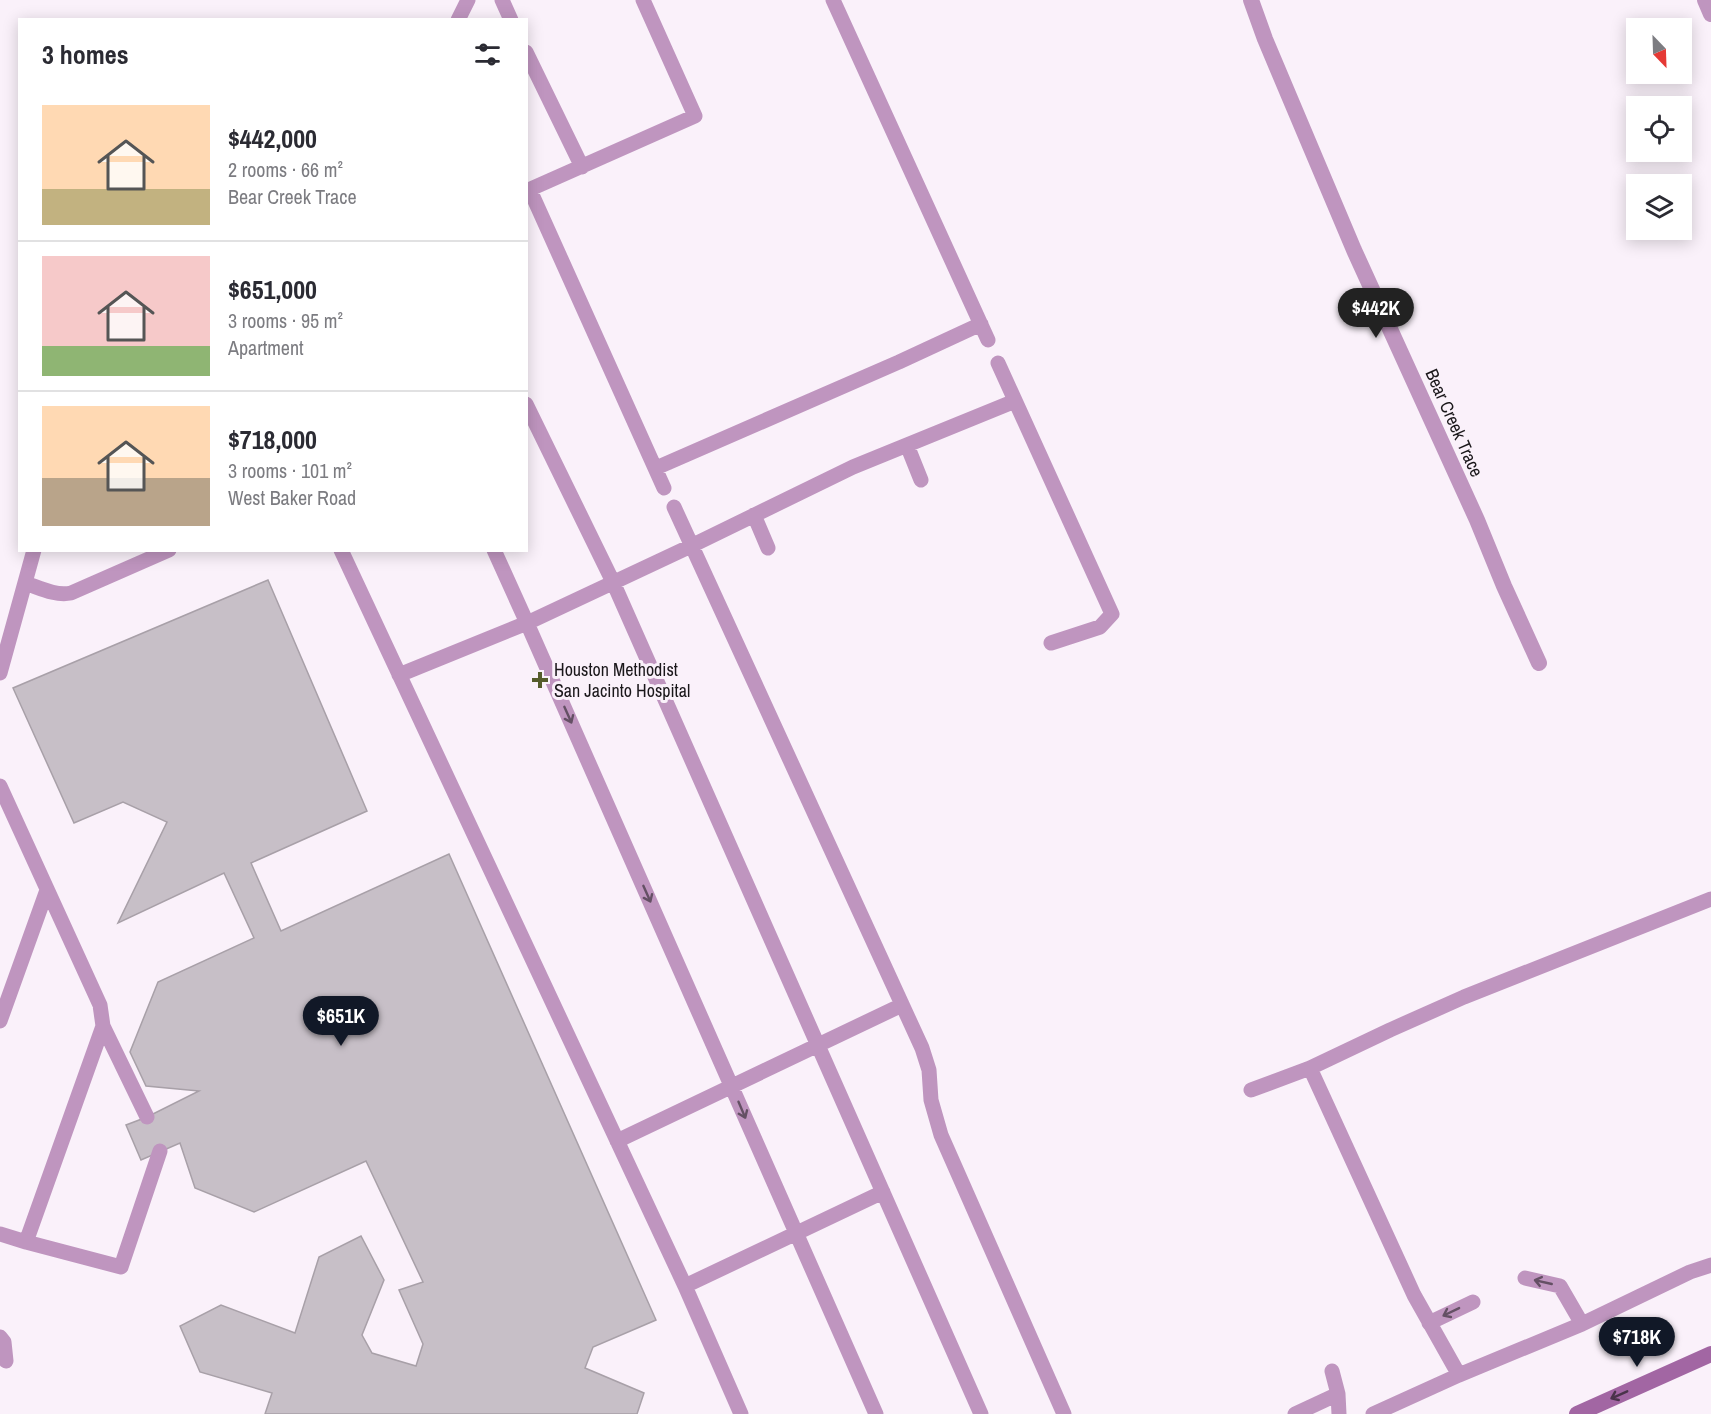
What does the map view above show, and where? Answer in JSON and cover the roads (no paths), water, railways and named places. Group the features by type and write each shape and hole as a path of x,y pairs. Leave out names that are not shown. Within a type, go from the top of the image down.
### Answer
{"main road":[{"path":"1577,1414 1711,1354"}],"street":[{"name":"Bear Creek Trace","path":"1251,0 1265,39 1354,250 1477,520 1539,663"},
{"path":"1705,0 1711,14"}],"lane":[{"path":"460,18 468,0"},
{"path":"502,0 510,18"},
{"path":"643,0 695,116 528,191 664,488"},
{"path":"833,0 988,340"},
{"path":"528,56 582,167"},
{"path":"656,468 981,324"},
{"path":"998,363 1112,614 1100,627 1051,643"},
{"path":"399,675 527,623 853,467 1016,400"},
{"path":"528,408 612,582 981,1414"},
{"path":"906,445 921,480"},
{"path":"674,507 922,1048 929,1070 931,1100 941,1135 1064,1414"},
{"path":"754,515 768,548"},
{"path":"0,673 33,552"},
{"path":"25,584 63,595 164,552"},
{"path":"342,552 685,1286 741,1414"},
{"path":"495,552 876,1414"},
{"path":"0,786 100,1005 103,1026 147,1117"},
{"path":"0,1022 47,890"},
{"path":"1251,1090 1310,1068 1464,997 1711,899"},
{"path":"617,1141 902,1005"},
{"path":"26,1242 103,1026"},
{"path":"1310,1068 1410,1285 1459,1375"},
{"path":"0,1234 121,1267 160,1151"},
{"path":"685,1286 883,1192"},
{"path":"1373,1414 1459,1375 1582,1324 1711,1264"},
{"path":"1525,1278 1560,1286 1582,1324"},
{"path":"1429,1323 1473,1302"},
{"path":"0,1337 4,1342 6,1361"},
{"path":"1332,1371 1338,1394 1339,1414"},
{"path":"1295,1414 1338,1394"}],"place":[{"name":"Houston Methodist San Jacinto Hospital","path":"540,680"}]}
